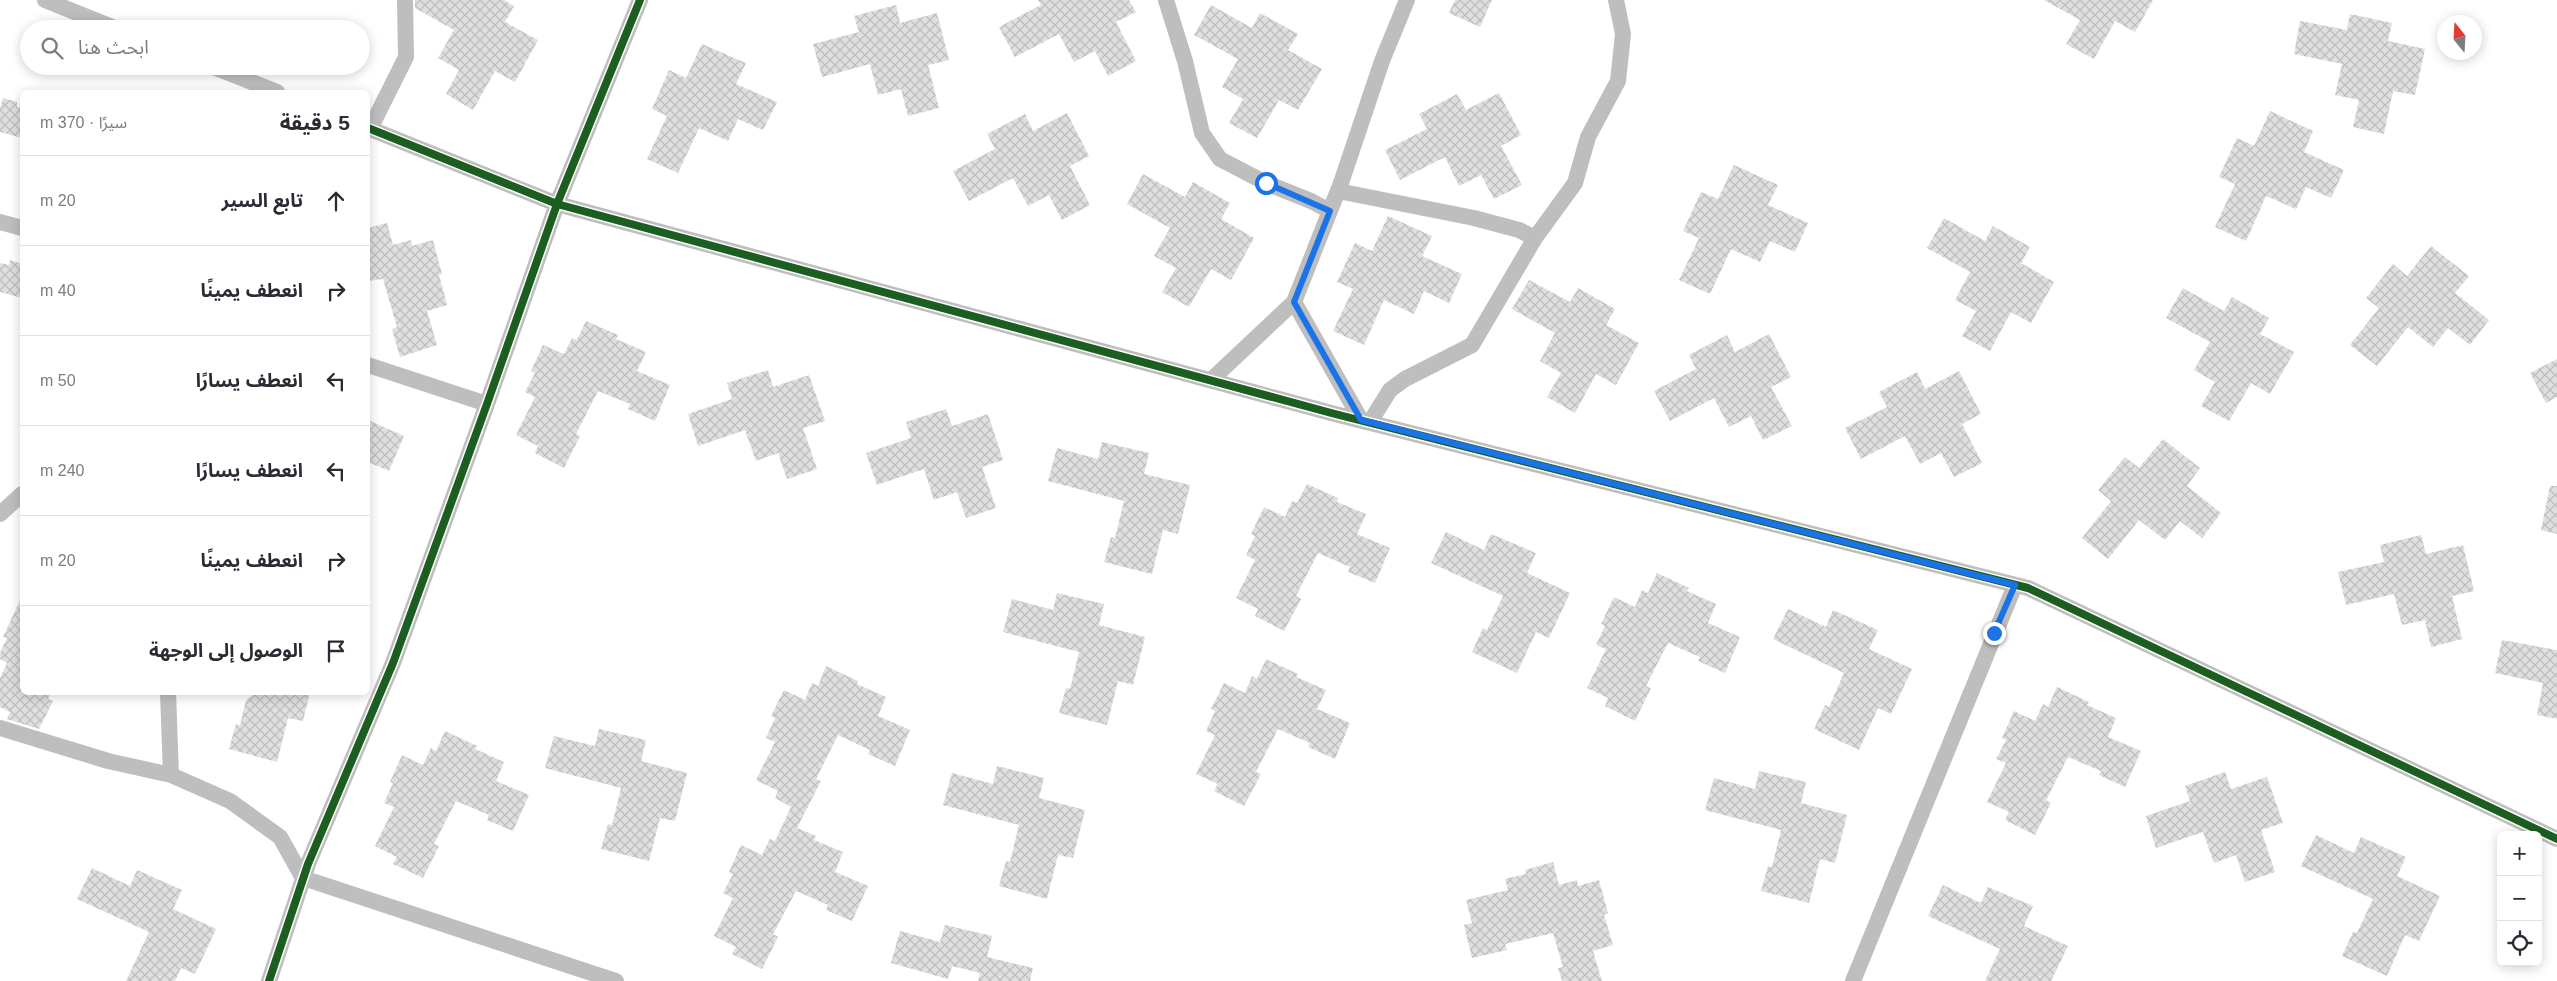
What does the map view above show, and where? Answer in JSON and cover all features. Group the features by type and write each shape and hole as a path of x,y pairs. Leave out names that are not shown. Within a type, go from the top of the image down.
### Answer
{"street":[{"path":"45,0 95,20"},
{"path":"370,127 406,57 406,0"},
{"path":"269,981 303,878 393,663 557,204 640,0"},
{"path":"1166,0 1185,61 1202,133 1220,159 1266,183 1330,211"},
{"path":"1211,380 1294,302 1338,191 1382,61 1407,0"},
{"path":"1365,421 1390,390 1405,379 1472,345 1535,238 1575,184 1588,137 1618,81 1623,34 1616,0"},
{"path":"234,75 272,90"},
{"path":"370,129 557,204 1365,421 2028,588 2557,840"},
{"path":"1338,191 1474,218 1518,230 1535,238"},
{"path":"0,222 20,227"},
{"path":"1294,302 1365,421"},
{"path":"370,366 487,404"},
{"path":"0,514 20,496"},
{"path":"1853,981 2015,585"},
{"path":"168,695 171,775"},
{"path":"0,728 108,761 171,775 230,801 280,838 303,878 616,981"}],"building":[{"path":"415,0 504,0 514,6 505,22 538,40 515,82 495,71 473,110 446,94 459,70 438,58 454,30 415,8"},
{"path":"1038,0 1129,0 1136,12 1116,22 1136,61 1108,76 1095,51 1074,62 1059,34 1015,57 999,27 1041,5"},
{"path":"1455,0 1492,0 1480,27 1449,13"},
{"path":"2044,0 2153,0 2135,32 2115,21 2094,59 2066,44 2080,20"},
{"path":"896,5 900,23 937,13 949,60 928,65 939,108 908,116 901,89 878,95 870,64 822,77 813,44 859,32 854,16"},
{"path":"1211,5 1252,28 1260,13 1298,34 1288,50 1322,69 1298,110 1279,100 1257,138 1229,123 1243,99 1222,87 1238,59 1194,35"},
{"path":"2350,14 2392,23 2388,41 2425,49 2415,95 2393,91 2384,134 2353,127 2359,100 2335,95 2342,64 2294,54 2300,21 2347,30"},
{"path":"702,44 746,63 736,84 777,102 763,130 738,119 728,141 699,128 678,173 647,159 667,116 652,109 669,70 686,78"},
{"path":"1499,93 1521,135 1501,146 1522,185 1494,199 1481,175 1459,186 1445,157 1400,180 1385,150 1427,129 1419,114 1457,94 1466,110"},
{"path":"3,98 17,102 17,107 20,108 20,137 0,132 0,108"},
{"path":"2270,111 2313,131 2304,152 2344,170 2331,198 2306,187 2296,209 2266,196 2246,241 2215,227 2235,184 2219,177 2237,138 2254,146"},
{"path":"1067,113 1089,156 1070,166 1090,205 1062,220 1049,195 1028,206 1013,178 969,201 953,171 995,149 987,134 1025,114 1033,131"},
{"path":"1734,165 1778,185 1768,205 1808,223 1795,252 1770,241 1760,262 1731,249 1710,294 1679,280 1699,238 1683,231 1701,192 1718,199"},
{"path":"1143,174 1185,197 1193,182 1230,203 1221,219 1254,238 1231,280 1211,269 1189,307 1162,292 1176,268 1154,256 1170,228 1127,204"},
{"path":"1388,216 1432,236 1422,256 1462,274 1449,303 1424,291 1414,314 1384,300 1364,345 1333,331 1353,289 1337,282 1355,243 1372,251"},
{"path":"1944,218 1985,241 1993,226 2030,247 2021,263 2054,282 2031,323 2011,312 1990,351 1962,336 1976,311 1955,300 1970,272 1927,248"},
{"path":"387,223 393,245 411,240 412,246 433,240 442,274 439,275 447,305 427,311 437,345 400,357 392,329 397,327 383,279 370,281 370,227"},
{"path":"2431,246 2469,276 2455,293 2489,320 2470,345 2448,328 2433,347 2408,327 2377,366 2350,345 2379,308 2366,298 2393,264 2407,276"},
{"path":"10,260 20,263 20,297 0,292 0,263 9,265"},
{"path":"1529,280 1570,302 1578,288 1615,309 1606,325 1639,343 1616,385 1596,374 1575,413 1547,397 1561,373 1540,361 1555,333 1512,309"},
{"path":"2183,288 2224,311 2232,297 2269,318 2260,334 2294,352 2270,394 2251,383 2229,421 2201,406 2215,382 2194,370 2210,342 2166,318"},
{"path":"586,321 618,335 616,339 646,352 637,371 670,385 655,421 628,409 630,404 598,391 576,434 580,436 564,468 535,453 538,446 516,435 535,397 525,392 535,373 531,371 543,345 564,354 572,338 577,340"},
{"path":"1769,334 1791,377 1771,387 1792,426 1763,440 1751,416 1729,427 1714,398 1670,421 1654,391 1696,369 1689,355 1727,335 1735,352"},
{"path":"2557,359 2557,397 2546,403 2530,373"},
{"path":"768,370 773,387 809,375 825,421 803,428 817,469 787,479 778,453 756,461 745,430 698,446 688,414 732,399 727,383"},
{"path":"1959,371 1981,414 1962,424 1982,463 1954,477 1941,453 1920,464 1905,436 1861,459 1845,428 1887,407 1879,392 1917,372 1925,389"},
{"path":"946,409 952,426 988,414 1003,460 982,467 996,508 966,518 957,492 934,500 924,469 877,485 866,453 911,438 906,422"},
{"path":"370,421 404,436 389,471 370,463"},
{"path":"2163,439 2200,468 2187,486 2221,513 2202,538 2180,521 2165,540 2139,520 2108,559 2082,538 2111,501 2098,490 2125,457 2139,468"},
{"path":"1102,442 1149,453 1144,474 1190,485 1178,534 1163,530 1152,574 1104,562 1111,537 1115,538 1124,501 1048,481 1057,448 1098,459"},
{"path":"1307,484 1338,498 1337,502 1366,514 1357,534 1390,548 1375,583 1348,572 1350,567 1318,553 1296,596 1301,599 1284,631 1255,616 1258,609 1236,598 1255,560 1246,555 1255,536 1251,534 1264,507 1285,517 1292,501 1297,503"},
{"path":"2550,486 2557,486 2557,534 2541,530"},
{"path":"1446,532 1484,550 1491,534 1536,553 1527,573 1570,593 1549,638 1536,632 1517,673 1472,652 1483,628 1487,630 1503,596 1431,563"},
{"path":"2421,535 2426,554 2463,545 2474,591 2452,596 2462,639 2431,647 2425,620 2402,625 2394,594 2346,605 2338,572 2384,562 2380,545"},
{"path":"1657,573 1689,588 1687,591 1716,604 1708,623 1740,637 1725,673 1698,661 1700,657 1668,643 1646,686 1651,688 1635,721 1605,706 1608,698 1587,688 1606,649 1596,645 1605,626 1601,624 1614,597 1635,607 1642,590 1648,593"},
{"path":"1057,593 1104,604 1099,625 1145,637 1133,685 1118,681 1107,725 1059,713 1066,688 1070,689 1079,652 1003,632 1012,599 1053,610"},
{"path":"20,600 20,695 50,695 48,699 53,701 39,729 7,719 10,712 0,707 0,678 7,663 0,659 0,653 7,638 3,637"},
{"path":"1788,609 1826,627 1833,610 1878,630 1869,649 1912,669 1891,714 1878,708 1859,750 1814,729 1825,705 1829,707 1844,673 1773,639"},
{"path":"2502,640 2557,650 2557,719 2537,715 2543,683 2495,673"},
{"path":"1266,659 1298,674 1296,677 1326,690 1317,709 1350,723 1335,759 1308,747 1310,743 1278,729 1256,772 1261,774 1244,806 1214,791 1218,784 1196,774 1215,735 1206,731 1215,711 1211,709 1224,683 1245,693 1252,676 1257,679"},
{"path":"826,666 858,681 857,684 886,697 878,716 910,730 895,766 868,754 870,750 838,735 816,779 821,781 797,828 816,836 814,840 843,852 835,872 868,886 852,921 826,910 828,905 796,891 773,934 778,937 762,969 732,954 736,947 714,936 733,898 723,893 733,874 729,872 741,845 762,855 770,839 775,841 791,807 775,798 778,791 756,780 775,742 766,738 775,718 771,716 784,690 805,700 812,683 818,686"},
{"path":"2057,687 2089,702 2087,705 2116,718 2108,737 2141,751 2125,787 2099,775 2101,771 2068,757 2046,800 2051,803 2035,835 2005,820 2009,812 1987,802 2006,763 1996,759 2006,740 2002,738 2014,711 2035,721 2043,704 2048,707"},
{"path":"253,695 309,695 303,721 288,718 277,762 229,749 236,724 240,725 246,700"},
{"path":"599,729 646,740 641,761 687,773 675,821 660,818 649,861 601,849 608,824 612,825 621,788 545,768 554,736 595,746"},
{"path":"445,731 477,746 475,749 504,762 496,781 529,795 513,831 487,820 489,815 456,801 434,844 439,846 423,878 393,864 397,857 375,846 394,807 384,803 393,783 390,782 402,755 423,765 431,748 436,751"},
{"path":"997,766 1044,778 1039,798 1085,810 1073,858 1058,855 1047,899 999,886 1006,861 1010,862 1019,825 943,805 952,773 993,784"},
{"path":"1759,771 1806,782 1801,803 1847,815 1835,863 1820,859 1809,903 1761,891 1768,866 1772,867 1781,830 1705,810 1714,778 1755,789"},
{"path":"2225,772 2231,789 2267,777 2283,823 2261,830 2275,872 2245,882 2236,855 2214,863 2203,832 2156,848 2146,816 2190,801 2185,786"},
{"path":"2316,835 2354,853 2361,837 2406,857 2397,876 2440,896 2419,941 2405,935 2387,976 2342,956 2353,932 2357,933 2373,899 2301,866"},
{"path":"1553,862 1559,885 1577,880 1578,886 1599,880 1608,913 1604,915 1613,945 1593,951 1602,981 1562,981 1558,968 1563,967 1553,933 1505,944 1507,950 1472,958 1464,925 1472,923 1466,900 1508,890 1505,879 1526,874 1525,870"},
{"path":"92,868 130,886 137,870 182,890 173,909 216,929 195,974 181,968 175,981 126,981 149,932 77,899"},
{"path":"1943,885 1981,903 1988,887 2033,906 2024,926 2068,946 2051,981 1985,981 2000,949 1928,916"},
{"path":"945,925 992,936 987,957 1033,968 1030,981 978,981 980,973 952,966 948,979 891,963 900,931 940,942"}],"cycle path":[{"path":"269,981 308,864 393,663 557,204 640,0"},
{"path":"370,129 557,204 1335,414 2028,588 2557,839"}],"route":[{"path":"1266,183 1311,201 1330,211 1294,302 1361,420 2015,585 1994,633"}]}
